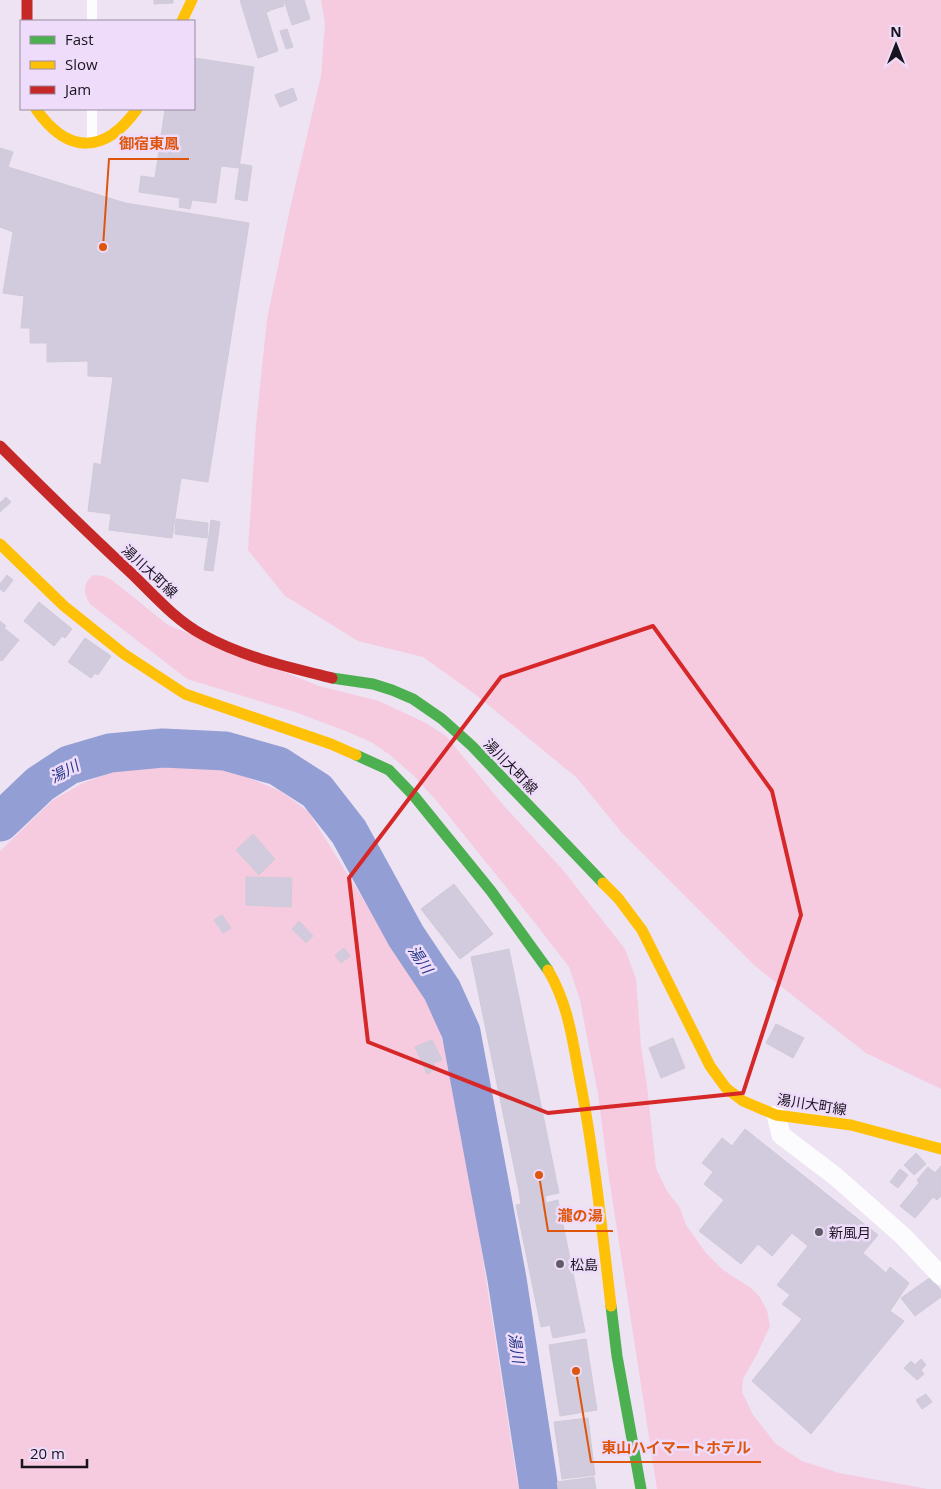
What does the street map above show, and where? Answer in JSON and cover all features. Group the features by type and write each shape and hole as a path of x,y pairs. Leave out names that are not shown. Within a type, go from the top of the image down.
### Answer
{"main road":[{"path":"27,0 27,20"},
{"path":"182,20 192,0"},
{"path":"37,110 44,121 59,134 83,142 102,141 116,133 129,121 136,110"},
{"name":"湯川大町線","path":"0,446 66,512 174,614 201,634 229,648 276,664 340,680 373,684 392,690 413,699 442,719 472,746 618,898 642,930 710,1066 726,1088 743,1101 776,1115 851,1125 941,1149"},
{"path":"0,544 64,606 124,654 185,694 331,744 389,770 414,796 491,891 543,961 556,983 566,1007 588,1122 617,1356 641,1489"}],"street":[{"path":"776,1115 780,1135 834,1176 903,1236 941,1276"}],"lane":[{"path":"92,0 92,20"},
{"path":"92,110 92,142"}],"highlighted area":[{"path":"653,626 772,791 801,915 743,1093 548,1113 368,1042 349,878 501,677"}],"shaded area":[{"path":"321,0 941,0 941,1089 866,1053 755,966 622,833 577,778 476,695 423,657 358,641 285,596 248,550 256,425 267,319 291,204 321,76 325,24"},
{"path":"93,575 103,576 112,580 168,625 319,686 379,701 426,723 446,736 505,807 563,870 625,949 636,979 641,1046 656,1168 667,1191 680,1208 686,1225 706,1253 723,1270 751,1288 759,1296 767,1310 770,1326 743,1379 742,1392 753,1415 776,1444 802,1461 839,1473 928,1489 657,1489 598,1094 580,1000 569,967 435,799 413,775 390,755 371,742 295,712 187,679 90,604 85,589 87,582"},
{"path":"182,765 235,772 280,791 308,811 432,1009 448,1058 459,1104 517,1480 520,1489 0,1489 0,851 53,800 83,783 125,767"}],"building":[{"path":"154,0 173,0 173,3 154,4"},
{"path":"240,0 267,0 270,11 266,12 278,51 258,58"},
{"path":"268,0 283,0 284,6 271,10"},
{"path":"284,0 304,0 310,19 292,25"},
{"path":"287,29 293,47 286,49 280,31"},
{"path":"195,58 254,67 239,168 221,166 216,203 192,200 190,209 179,207 180,198 139,192 141,176 155,178 165,110 195,110"},
{"path":"293,88 297,100 280,107 275,95"},
{"path":"0,148 13,152 8,167 125,203 249,223 208,482 181,478 172,538 109,530 111,514 88,511 94,463 101,465 113,377 88,376 88,361 47,362 47,343 30,343 30,328 21,328 24,296 3,293 13,232 0,227"},
{"path":"240,164 252,166 247,201 235,199"},
{"path":"6,497 11,502 0,512 0,503"},
{"path":"176,519 208,523 207,538 175,534"},
{"path":"211,520 220,522 213,571 204,570"},
{"path":"7,575 13,580 4,592 0,589 0,584"},
{"path":"39,602 72,629 65,638 62,636 54,646 24,621"},
{"path":"0,621 6,626 4,628 19,640 2,661 0,660"},
{"path":"85,638 111,656 98,675 95,673 91,678 68,662"},
{"path":"253,834 275,859 259,875 236,850"},
{"path":"246,877 292,878 291,907 246,905"},
{"path":"454,884 493,934 460,959 421,909"},
{"path":"222,915 231,928 223,933 214,920"},
{"path":"299,921 313,936 306,943 292,929"},
{"path":"344,948 350,956 341,963 335,955"},
{"path":"509,949 559,1193 545,1196 546,1203 558,1200 585,1332 553,1338 550,1325 541,1327 516,1205 521,1204 519,1191 471,957"},
{"path":"776,1024 804,1038 793,1058 766,1043"},
{"path":"673,1038 685,1068 661,1078 649,1048"},
{"path":"432,1040 442,1060 433,1063 436,1069 427,1074 415,1047"},
{"path":"745,1129 878,1235 863,1253 886,1273 890,1267 909,1283 890,1311 904,1321 811,1434 752,1381 802,1319 782,1304 790,1295 777,1285 808,1246 792,1233 772,1256 758,1244 741,1264 699,1231 724,1200 704,1184 713,1172 702,1163 722,1138 732,1146"},
{"path":"916,1153 926,1164 914,1175 904,1165"},
{"path":"941,1166 941,1196 937,1200 933,1197 915,1218 900,1206 919,1183 917,1180 928,1167 935,1173"},
{"path":"900,1169 908,1175 898,1188 890,1182"},
{"path":"931,1277 941,1291 941,1297 915,1316 901,1298"},
{"path":"586,1339 597,1410 560,1416 549,1345"},
{"path":"921,1359 926,1365 921,1370 924,1374 917,1380 904,1368 911,1361 915,1365"},
{"path":"926,1394 932,1402 922,1409 916,1400"},
{"path":"588,1418 595,1475 562,1479 554,1422"},
{"path":"594,1477 596,1489 558,1489 557,1482"}],"waterway":[{"name":"湯川","path":"0,822 40,784 69,765 110,753 163,748 225,751 278,766 317,791 349,832 406,936 442,990 461,1032 507,1279 539,1489"}],"traffic: fast":[{"path":"332,678 373,684 392,690 413,699 442,719 472,746 603,883"},
{"path":"356,755 389,770 414,796 491,891 548,970"},
{"path":"611,1306 617,1356 641,1489"}],"traffic: slow":[{"path":"182,20 192,0"},
{"path":"37,110 48,124 61,135 74,141 86,143 99,141 112,134 125,124 136,110"},
{"path":"0,544 64,606 124,654 185,694 331,744 356,755"},
{"path":"603,883 618,898 642,930 710,1066 726,1088 743,1101 776,1115 851,1125 941,1149"},
{"path":"548,970 565,1008 574,1047 593,1162 611,1306"}],"traffic: jam":[{"path":"27,0 27,20"},
{"path":"0,446 165,606 193,629 218,643 250,655 332,678"}],"place":[{"name":"御宿東鳳","path":"103,247"},
{"name":"瀧の湯","path":"539,1175"},
{"name":"新風月","path":"819,1232"},
{"name":"松島","path":"560,1264"},
{"name":"東山ハイマートホテル","path":"576,1371"}]}
